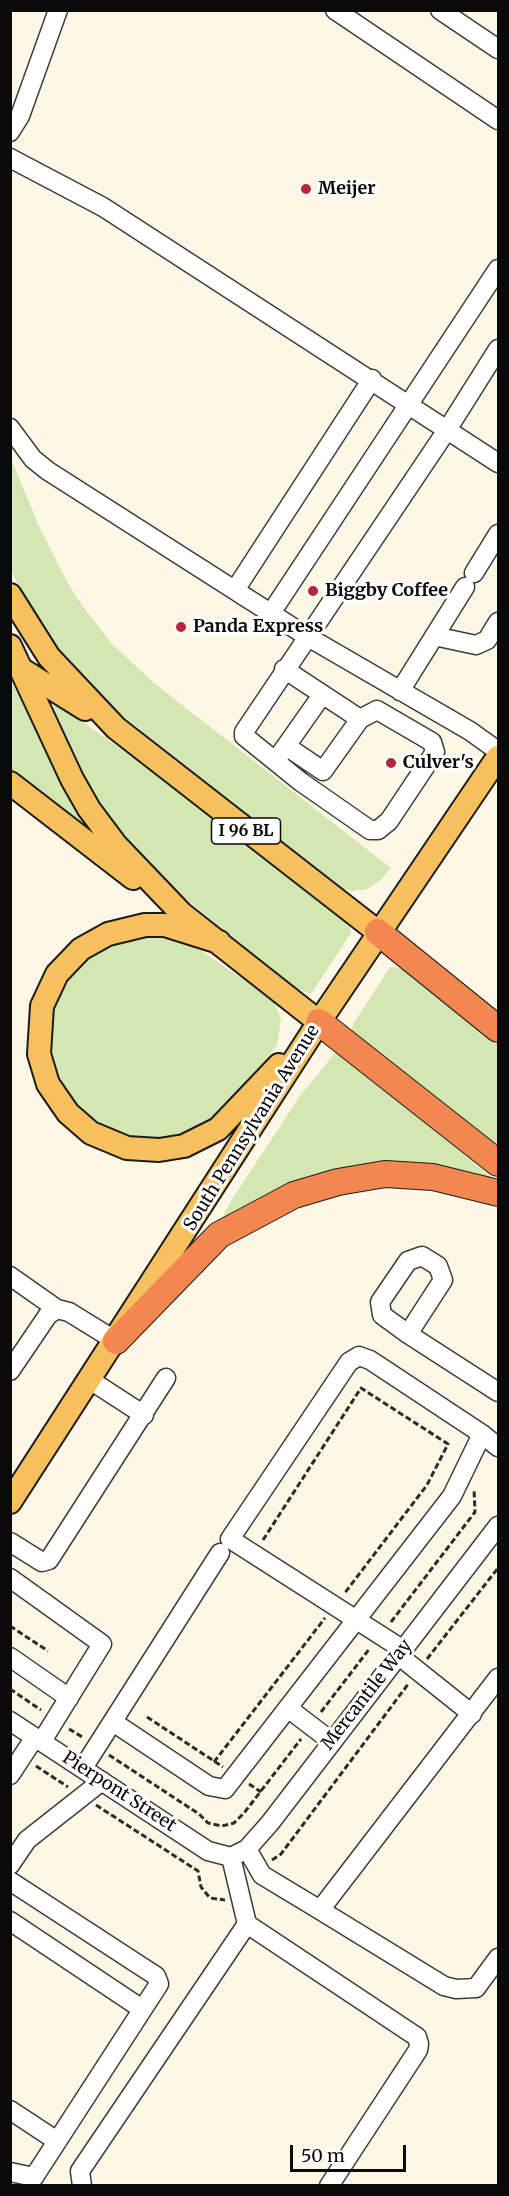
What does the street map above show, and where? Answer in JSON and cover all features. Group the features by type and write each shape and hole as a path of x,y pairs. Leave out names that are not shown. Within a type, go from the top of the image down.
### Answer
{"highway":[{"name":"I 96 BL","path":"378,932 498,1029"},
{"path":"319,1022 498,1163"},
{"path":"116,1341 219,1235 294,1195 338,1182 385,1174 433,1177 498,1193"}],"main road":[{"name":"I 96 BL","path":"10,595 49,657 116,728 378,932"},
{"path":"10,646 16,668 89,809 116,845 182,914"},
{"path":"16,668 116,728"},
{"name":"South Pennsylvania Avenue","path":"10,1502 18,1475 90,1380 319,1022 498,757"},
{"path":"10,783 219,942 319,1022 230,1118 197,1141 168,1149 143,1150 109,1142 82,1127 52,1092 39,1053 40,1013 47,992 57,974 68,960 93,941 135,926 165,925 219,942"}],"street":[{"path":"10,132 20,116 58,10"},
{"path":"335,10 498,120"},
{"path":"440,10 498,49"},
{"path":"10,158 103,207 372,379 498,463"},
{"path":"271,613 409,404 492,291 498,269"},
{"path":"281,753 301,782 355,822 370,830 383,827 400,807 435,752 432,742 384,712 371,711 360,719 323,771 244,736 244,732 284,669 308,638 447,430 498,349"},
{"path":"235,590 372,379"},
{"path":"10,428 33,459 48,471 308,638 498,751"},
{"path":"400,691 498,534"},
{"path":"434,636 476,645 487,640 498,622"},
{"path":"284,669 360,719"},
{"path":"281,753 322,695"},
{"path":"10,1276 57,1309 69,1312 116,1341"},
{"path":"10,1371 48,1315 57,1309"},
{"path":"408,1334 498,1392"},
{"path":"472,1714 418,1671 381,1635 230,1539 349,1362 359,1356 370,1360 482,1434 498,1448"},
{"path":"10,1542 42,1562 49,1560 166,1378"},
{"path":"90,1380 144,1415"},
{"path":"113,1722 209,1786 225,1789 452,1496 482,1434"},
{"name":"Mercantile Way","path":"239,1853 498,1526"},
{"path":"83,1768 220,1553"},
{"path":"10,1578 101,1641 102,1648 56,1719 22,1757 10,1775"},
{"path":"10,1657 69,1698"},
{"path":"320,1910 498,1678"},
{"path":"289,1709 330,1741"},
{"name":"Pierpont Street","path":"10,1721 208,1851 239,1853"},
{"path":"10,1865 27,1840 102,1781"},
{"path":"239,1853 262,1875 444,1986 456,1989 476,1988 498,1958"},
{"path":"239,1853 241,1897 247,1924 417,2037 420,2044 329,2186"},
{"path":"10,1881 156,1976 159,1984 34,2177 10,2172"},
{"path":"10,1921 142,2008"},
{"path":"82,2186 80,2170 247,1924"},
{"path":"10,2110 57,2140"}],"path":[{"path":"214,1762 428,1485 448,1444 362,1388 254,1554"},
{"path":"10,1689 199,1814 208,1823 222,1826 234,1823 261,1792 475,1512 474,1484"},
{"path":"262,1875 268,1863 281,1854 498,1568"},
{"path":"10,1626 48,1651"},
{"path":"147,1717 261,1792"},
{"path":"22,1757 198,1871 201,1887 210,1898 219,1901 241,1897"}],"green space":[{"path":"10,456 39,526 63,574 76,597 111,643 154,683 391,868 380,881 367,889 352,891 339,888 325,879 114,709 64,658 24,597 11,570"},
{"path":"10,678 65,789 89,827 88,831 11,773"},
{"path":"57,704 134,758 350,927 351,933 311,994 295,988 270,969 142,862 93,797 51,710"},
{"path":"144,935 164,936 200,950 265,994 275,1004 281,1019 277,1045 235,1101 202,1128 169,1139 128,1137 97,1125 81,1112 58,1078 49,1045 54,1008 68,981 92,956 109,946"},
{"path":"390,967 401,968 413,975 498,1045 498,1148 351,1033 353,1024"},
{"path":"335,1053 345,1056 495,1180 437,1169 221,1221 229,1204 300,1096"}],"place":[{"name":"Meijer","path":"306,189"},
{"name":"Biggby Coffee","path":"313,591"},
{"name":"Panda Express","path":"181,627"},
{"name":"Culver's","path":"391,763"}]}
